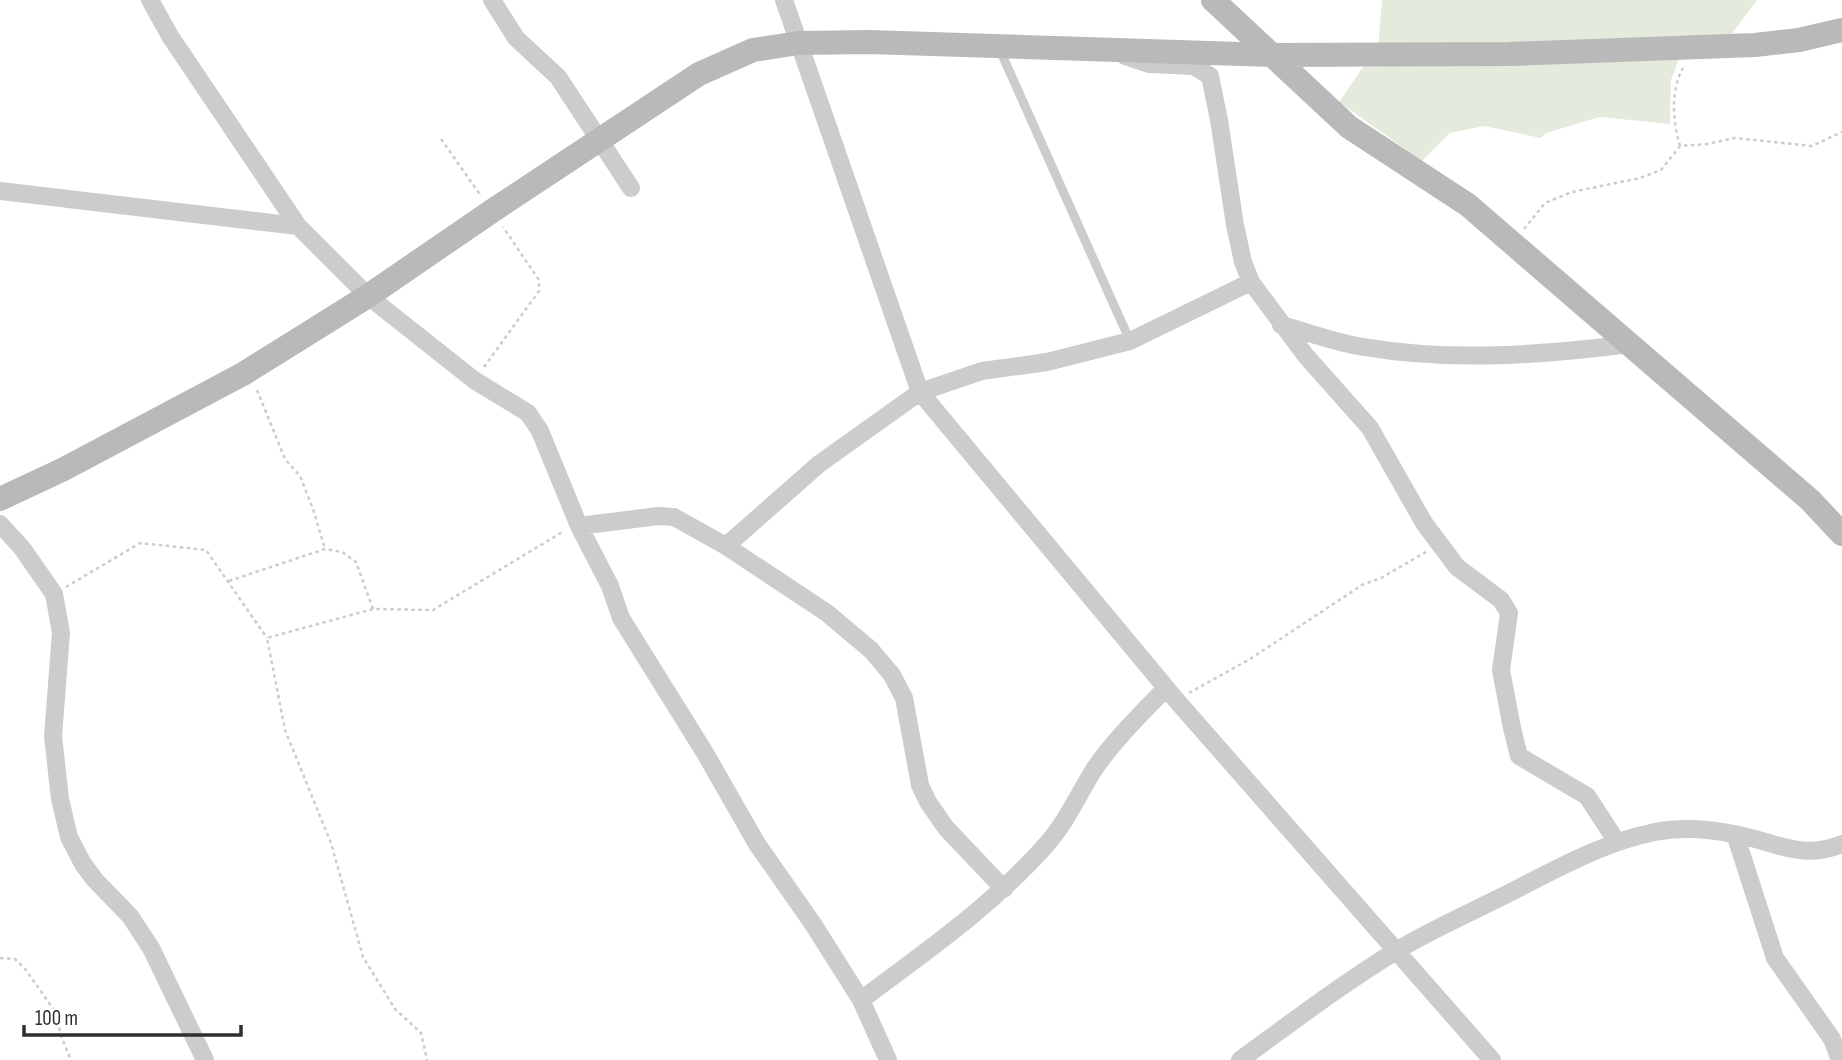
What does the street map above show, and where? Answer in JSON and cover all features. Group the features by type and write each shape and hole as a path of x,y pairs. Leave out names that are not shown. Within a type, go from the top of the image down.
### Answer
{"street":[{"path":"150,0 170,36 298,226 368,296 474,380 528,413 540,431 579,526 610,586 621,618 705,753 757,844 813,924 861,1000 888,1060"},
{"path":"492,0 516,38 558,77 631,188"},
{"path":"784,0 919,392 1172,695 1492,1060"},
{"path":"1213,0 1349,127 1468,205 1513,243 1810,500 1842,534"},
{"path":"0,499 62,470 249,370 368,296 699,74 753,50 799,43 869,42 1272,55 1509,54 1755,45 1799,40 1842,30"},
{"path":"1101,49 1149,64 1194,66 1210,76 1235,225 1243,262 1251,282 1281,325 1370,428 1424,523 1457,567 1501,600 1509,613 1501,670 1519,756 1587,796 1617,842"},
{"path":"0,191 298,226"},
{"path":"726,546 819,464 919,392 982,371 1047,362 1130,341 1251,282"},
{"path":"1281,325 1362,347 1431,355 1558,353 1631,344"},
{"path":"579,526 658,516 674,517 726,546 827,614 872,650 892,675 904,698 920,785 924,793 946,828 1003,889"},
{"path":"0,524 22,548 54,594 61,633 53,736 60,799 69,837 94,880 130,916 151,948 205,1060"},
{"path":"861,1000 1003,889 1048,843 1097,766 1132,724 1172,695"},
{"path":"1240,1060 1312,1007 1398,950 1559,867 1617,842 1657,831 1695,828 1735,834 1788,850 1828,850 1842,844"},
{"path":"1735,834 1775,958 1832,1039 1840,1060"}],"lane":[{"path":"998,46 1130,341"}],"path":[{"path":"1680,146 1674,123 1677,79 1695,47"},
{"path":"1513,243 1545,203 1572,192 1640,178 1661,170 1680,146 1735,138 1812,146 1842,132"},
{"path":"441,139 539,280 539,291 474,380"},
{"path":"249,370 285,459 300,476 325,549"},
{"path":"267,638 373,609 433,610 572,527 579,526"},
{"path":"54,594 140,543 205,550 267,638 285,730 331,843 363,957 396,1009 421,1032 427,1060"},
{"path":"1172,695 1202,684 1250,659 1362,585 1381,578 1440,544"},
{"path":"229,581 325,549 342,552 356,562 373,609"},
{"path":"0,958 15,959 26,970 55,1013 71,1060"}],"shaded area":[{"path":"1382,0 1757,0 1731,35 1378,49"},
{"path":"1680,56 1671,80 1670,124 1600,117 1546,133 1541,138 1484,126 1450,133 1422,161 1339,102 1363,67"}]}
